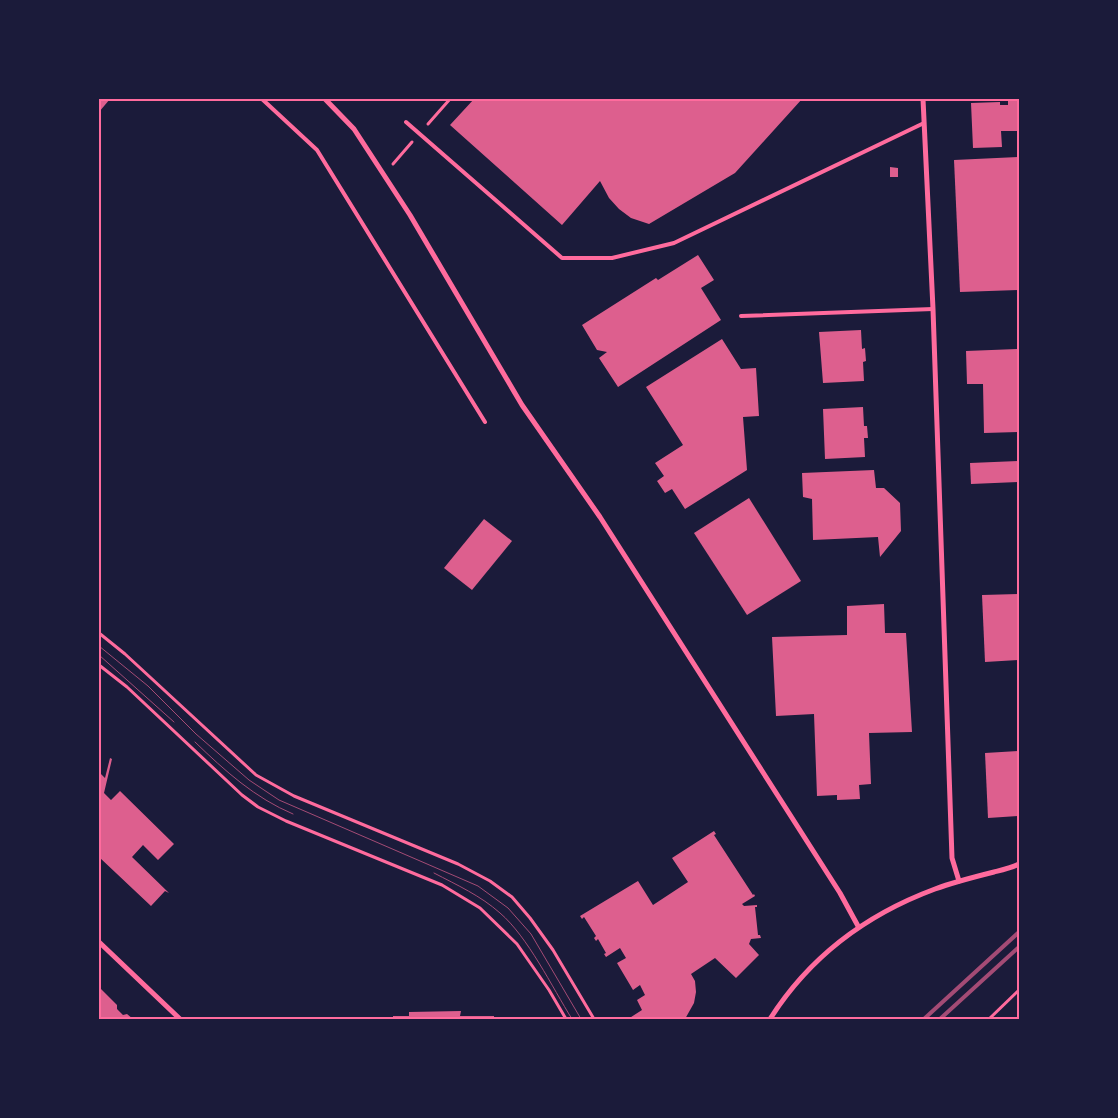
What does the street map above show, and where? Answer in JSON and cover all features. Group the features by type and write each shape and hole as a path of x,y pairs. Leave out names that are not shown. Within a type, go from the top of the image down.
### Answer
{"street":[{"path":"325,99 354,130 410,215 522,405 600,517 840,893 858,926"},
{"path":"923,99 933,309 952,858 959,881"},
{"path":"770,1019 810,966 858,926 893,907 934,889 1019,864"},
{"path":"99,942 180,1019"}],"lane":[{"path":"262,99 318,150 485,422"},
{"path":"406,122 562,258 612,258 674,242 924,122"},
{"path":"741,316 933,309"}],"path":[{"path":"384,175 450,99"},
{"path":"99,634 124,654 256,775 294,796 458,864 490,881 512,897 553,950 594,1019"},
{"path":"99,665 127,687 242,795 258,807 286,821 442,885 480,908 517,944 549,990 566,1019"},
{"path":"989,1019 1019,990"}],"building":[{"path":"99,99 110,99 99,112"},
{"path":"474,99 802,99 735,173 649,224 631,218 619,209 609,198 600,181 562,225 450,125"},
{"path":"1008,99 1019,99 1019,131 1001,131 1002,147 973,148 971,103 1000,102 1000,105 1008,105"},
{"path":"1019,157 1019,290 960,292 954,160"},
{"path":"890,167 898,168 898,177 890,177"},
{"path":"698,255 714,280 701,288 721,320 618,387 599,358 607,352 597,350 582,325 656,278 658,280"},
{"path":"861,330 862,349 865,348 866,361 863,362 864,381 823,383 819,332"},
{"path":"722,339 741,369 756,368 759,416 743,417 747,470 685,509 672,489 665,493 657,481 664,476 655,463 683,445 646,387"},
{"path":"1017,349 1019,432 984,433 983,384 967,384 966,351"},
{"path":"863,407 864,426 867,426 868,438 864,438 865,457 825,459 823,409"},
{"path":"1019,461 1019,482 971,484 970,463"},
{"path":"874,470 876,488 884,488 900,503 901,531 880,557 878,537 813,540 812,499 803,497 802,473"},
{"path":"749,498 801,581 747,615 694,533"},
{"path":"484,519 512,541 472,590 444,568"},
{"path":"1019,594 1019,660 985,662 982,595"},
{"path":"884,604 885,633 906,633 912,732 869,733 871,784 859,785 860,799 837,800 837,795 817,796 814,714 776,716 772,637 847,635 847,606"},
{"path":"1018,751 1019,816 988,818 985,753"},
{"path":"110,758 112,759 104,793 111,800 120,791 174,844 158,860 143,845 132,857 169,893 165,891 151,906 99,857 99,772 105,778"},
{"path":"714,831 716,834 714,835 755,896 742,904 744,906 757,905 755,907 758,935 761,938 751,939 749,944 759,955 736,978 715,958 691,974 695,981 696,992 694,1003 685,1019 628,1019 642,1010 637,1000 645,995 640,985 633,990 617,963 626,958 620,948 606,957 604,954 606,953 598,939 596,941 594,938 596,936 584,917 582,919 580,916 638,881 653,905 688,882 672,858"},
{"path":"99,987 117,1005 117,1009 123,1015 127,1014 133,1019 99,1019"},
{"path":"461,1011 460,1016 494,1016 494,1019 393,1019 393,1016 409,1016 409,1012"}],"tram line":[{"path":"99,646 148,686 196,734 249,780 279,800 478,886 508,908 531,934 581,1019"},
{"path":"99,655 174,722"},
{"path":"195,742 253,792 293,814"},
{"path":"434,873 485,901 510,923 530,949 572,1019"}],"railway":[{"path":"924,1019 1019,932"},
{"path":"940,1019 1019,947"}]}
